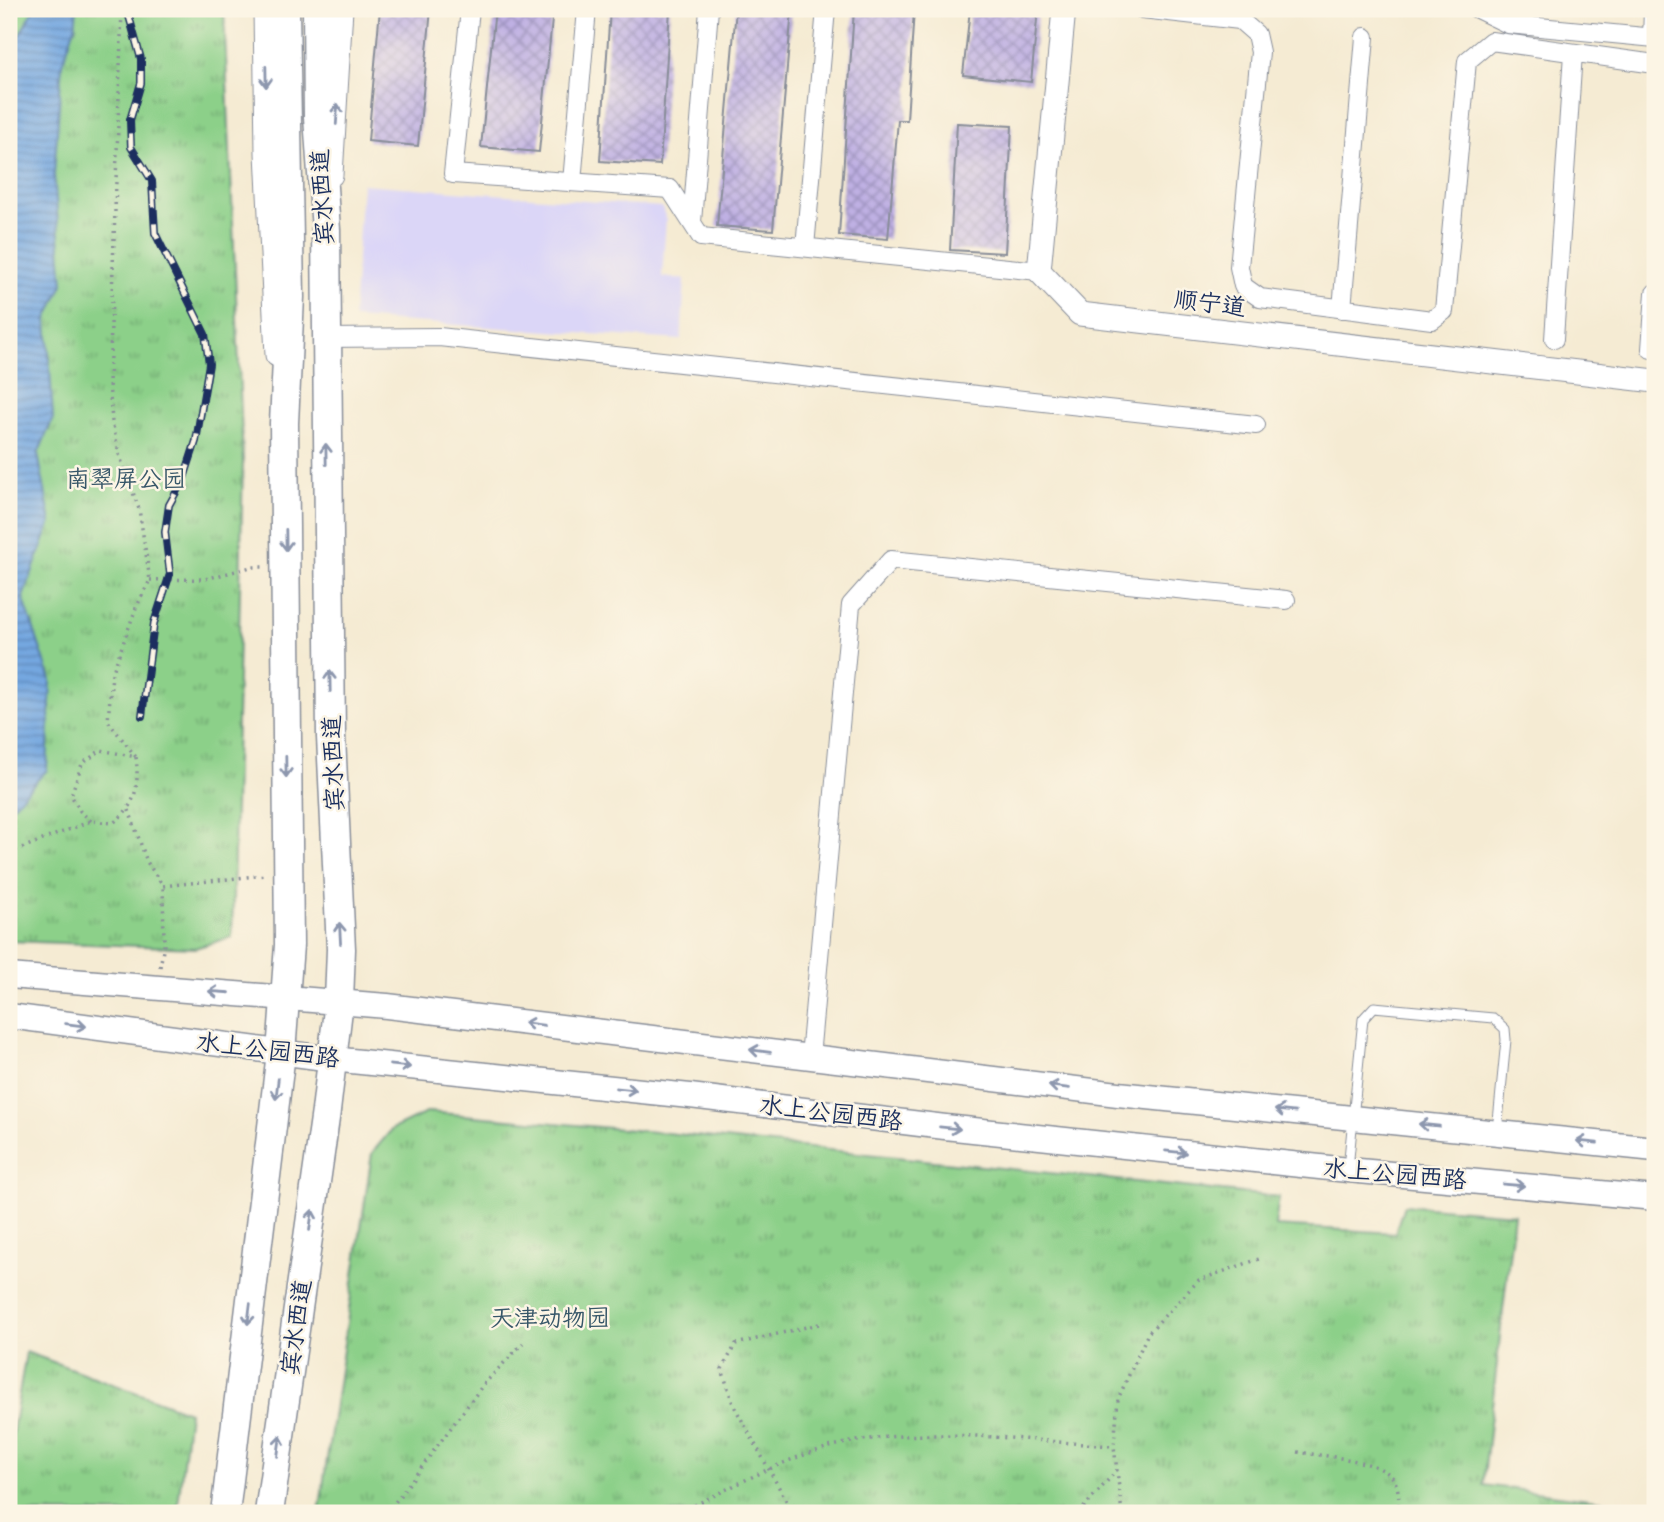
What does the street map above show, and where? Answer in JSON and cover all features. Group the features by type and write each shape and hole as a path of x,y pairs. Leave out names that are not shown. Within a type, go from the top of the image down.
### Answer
{"main road":[{"name":"宾水西道","path":"225,1513 287,996 289,875 284,422 290,297 285,9"},
{"name":"宾水西道","path":"270,1513 332,1059 339,1001 341,949 331,737 324,338 326,230 318,117 325,10"},
{"name":"水上公园西路","path":"9,976 339,1001 1118,1094 1655,1149"},
{"name":"水上公园西路","path":"9,1016 332,1059 1348,1170 1655,1198"}],"street":[{"path":"265,9 273,306 284,422"},
{"path":"470,9 453,174 670,188 701,237 1039,271 1064,9"},
{"path":"572,182 587,9"},
{"path":"692,222 709,9"},
{"path":"805,247 826,9"},
{"path":"1142,9 1185,11 1240,20 1256,34 1260,52 1239,267 1243,286 1260,298 1432,320 1444,312 1467,61 1491,41 1655,64"},
{"path":"1477,9 1508,24 1654,38 1653,9"},
{"path":"1342,309 1365,37"},
{"path":"1554,339 1573,53"},
{"name":"顺宁道","path":"1039,271 1080,314 1655,382"},
{"path":"1655,293 1651,349 1655,349"},
{"path":"324,338 439,337 1256,425"},
{"path":"810,1057 851,605 891,560 1286,600"}],"lane":[{"path":"1348,1170 1363,1019 1367,1012 1381,1006 1493,1018 1500,1022 1506,1040 1497,1132"}],"path":[{"path":"9,853 91,821 113,823 129,810 139,784 136,757 108,721 112,674 135,608 150,580 139,509 119,454 112,421 109,383 122,9"},
{"path":"150,580 205,579 251,567"},
{"path":"91,821 80,811 71,795 82,764 101,750 136,757"},
{"path":"129,810 148,862 163,886 164,945 157,986"},
{"path":"163,886 239,876 289,875"},
{"path":"1122,1513 1114,1446 1118,1399 1148,1333 1199,1280 1259,1259"},
{"path":"793,1513 733,1404 722,1369 736,1345 823,1323"},
{"path":"387,1513 483,1385 523,1343"},
{"path":"683,1513 768,1470 833,1446 918,1435 1114,1446"},
{"path":"1298,1452 1379,1468 1391,1476 1397,1486 1398,1513"},
{"path":"1079,1513 1117,1470"}],"shaded area":[{"path":"362,184 662,207 666,219 662,277 685,279 681,340 353,318"}],"green space":[{"name":"南翠屏公园","path":"9,9 224,9 243,462 232,937 195,948 9,941"},
{"name":"天津动物园","path":"428,1112 667,1133 1279,1197 1275,1226 1395,1233 1404,1205 1514,1214 1483,1485 1635,1505 1634,1513 319,1513 372,1153 392,1129"},
{"path":"26,1352 189,1412 177,1513 9,1513 9,1455"}],"water":[{"path":"34,9 77,9 75,27 62,64 54,175 63,284 47,319 53,418 38,454 51,522 23,597 51,680 47,770 9,810 9,54"}],"building":[{"path":"380,9 431,9 418,146 368,141"},
{"path":"495,9 553,9 539,152 481,147"},
{"path":"610,9 670,9 660,165 600,161"},
{"path":"736,9 792,9 773,230 717,226"},
{"path":"854,9 914,9 907,120 898,120 888,239 839,235"},
{"path":"970,9 1038,9 1031,82 963,75"},
{"path":"957,123 1012,126 1005,253 950,250"}],"railway":[{"path":"127,9 141,59 141,83 130,120 131,147 152,181 155,233 205,334 209,364 196,441 184,478 169,505 165,532 170,574 154,623 142,716"}]}
